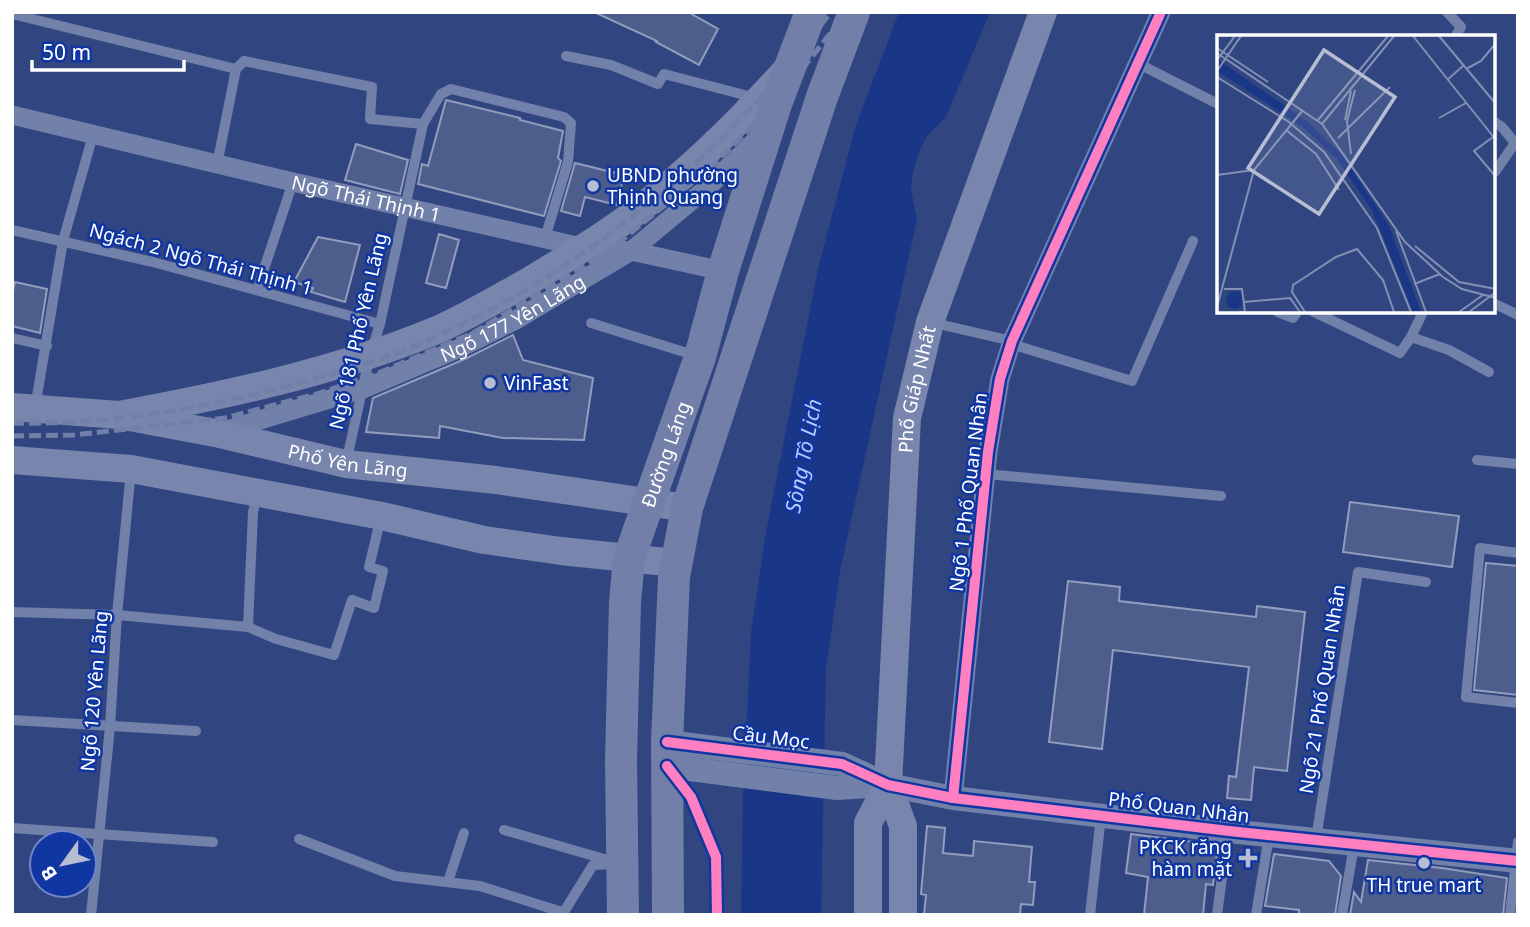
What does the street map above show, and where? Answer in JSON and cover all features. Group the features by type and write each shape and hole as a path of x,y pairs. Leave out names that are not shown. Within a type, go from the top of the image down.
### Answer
{"main road":[{"name":"Đường Láng","path":"623,915 624,654 629,558 700,357 764,114 789,66 811,12"},
{"name":"Đường Láng","path":"668,915 680,756 676,563 687,508 818,110 854,12"},
{"name":"Phố Giáp Nhất","path":"888,785 907,418 930,322 1043,12"},
{"path":"119,415 235,393 370,355 439,329 586,248 646,205 725,136 764,114"},
{"name":"Phố Yên Lãng","path":"24,407 119,415 215,433 346,464 496,480 687,508"},
{"path":"12,460 131,469 382,516 484,540 676,563"},
{"path":"868,915 868,824 888,785"},
{"path":"888,785 903,827 903,915"}],"street":[{"name":"Ngõ 1 Phố Quan Nhân","path":"953,798 986,474 1000,379 1011,343 1161,12"},
{"name":"Ngõ 177 Yên Lãng","path":"215,433 363,389 436,359 514,321 631,251 708,187 764,114"},
{"name":"Ngõ Thái Thịnh 1","path":"12,115 586,248 631,251 723,271"},
{"name":"Phố Quan Nhân","path":"680,756 839,776 953,798 1228,831 1517,857"}],"lane":[{"path":"1447,12 1461,27 1456,35"},
{"path":"12,14 236,69"},
{"path":"566,56 611,65 658,85 664,74 764,114"},
{"path":"217,164 236,69 244,61 372,87 370,119 423,124"},
{"path":"1137,63 1217,103"},
{"name":"Ngõ 181 Phố Yên Lãng","path":"346,464 370,355 380,324 423,124 440,94 451,89 568,119 572,131 568,162 545,239"},
{"path":"1495,122 1515,142 1495,172"},
{"path":"24,407 47,346 63,241 93,135"},
{"path":"257,290 293,182"},
{"name":"Ngách 2 Ngõ Thái Thịnh 1","path":"12,230 153,262 380,324"},
{"path":"930,322 1011,343 1132,381 1193,241"},
{"path":"1495,304 1518,315"},
{"path":"1280,313 1293,318 1296,313"},
{"path":"1316,313 1400,353 1422,313"},
{"path":"591,323 676,347 700,357"},
{"path":"1410,337 1449,350 1489,372"},
{"path":"12,338 47,346"},
{"path":"1477,460 1518,464"},
{"name":"Ngõ 120 Yên Lãng","path":"98,834 110,727 117,615 131,469"},
{"path":"986,474 1222,496"},
{"path":"248,627 253,512 258,492"},
{"path":"12,612 117,615 248,627 276,639 334,655 352,600 374,608 383,571 369,567 382,516"},
{"path":"1518,553 1480,548 1466,697 1518,703"},
{"name":"Ngõ 21 Phố Quan Nhân","path":"1316,839 1358,572 1426,582"},
{"path":"12,720 196,732"},
{"path":"1090,915 1101,815"},
{"path":"504,830 622,864"},
{"path":"1217,915 1228,831"},
{"path":"448,882 464,833"},
{"path":"98,834 213,842"},
{"path":"1256,915 1270,834"},
{"path":"299,839 395,876 480,886 562,914 593,865 622,864"},
{"path":"1342,915 1354,843"},
{"path":"1510,915 1517,857"}],"water":[{"name":"Sông Tô Lịch","path":"899,12 990,12 946,117 927,136 912,176 911,190 917,219 840,571 826,668 821,915 741,915 743,798 751,633 765,537 818,269 855,128"}],"building":[{"path":"594,12 688,12 718,29 699,65 657,41"},
{"path":"446,100 563,131 558,158 561,161 544,216 418,184 422,164 428,166"},
{"path":"356,144 408,160 400,194 345,180"},
{"name":"UBND phường Thịnh Quang","path":"575,163 624,175 617,205 585,197 580,216 561,211"},
{"path":"439,234 459,240 446,288 426,283"},
{"path":"318,237 360,245 345,302 311,292 313,288 294,282"},
{"path":"15,282 47,289 40,333 12,326 12,295"},
{"name":"VinFast","path":"513,335 523,360 593,378 584,440 503,438 440,426 439,438 366,432 373,398 465,359"},
{"path":"1350,502 1459,516 1452,567 1343,552"},
{"path":"1486,563 1518,566 1518,695 1474,690"},
{"path":"1068,581 1120,587 1119,601 1256,617 1257,606 1305,612 1287,771 1254,767 1251,800 1227,798 1229,776 1236,777 1249,667 1113,650 1102,749 1049,742"},
{"path":"927,826 945,828 943,853 973,856 974,841 1032,847 1029,882 1035,882 1033,905 1021,904 1020,915 924,915 926,895 921,894"},
{"path":"1131,834 1218,845 1213,885 1206,884 1203,915 1144,915 1148,877 1126,873"},
{"path":"1274,854 1329,861 1341,876 1335,915 1299,915 1299,910 1265,906"},
{"path":"1368,860 1507,878 1503,915 1350,915 1354,892 1361,902"}],"railway":[{"path":"12,423 115,419 217,403 360,365 449,331 492,309 575,259 652,201 738,122 831,12"},
{"path":"12,436 74,435 225,418 320,393 376,374 473,333 593,261 709,169 774,105 847,12"}],"cycle path":[{"path":"953,798 988,452 1000,379 1012,341 1161,12"},
{"name":"Cầu Mọc","path":"667,742 842,764 888,785 953,798 1229,831 1518,861"},
{"path":"667,766 691,797 716,857 717,915"}],"place":[{"name":"UBND phường Thịnh Quang","path":"593,186"},
{"name":"VinFast","path":"490,383"},
{"name":"PKCK răng hàm mặt","path":"1248,858"},
{"name":"TH true mart","path":"1424,863"}]}
